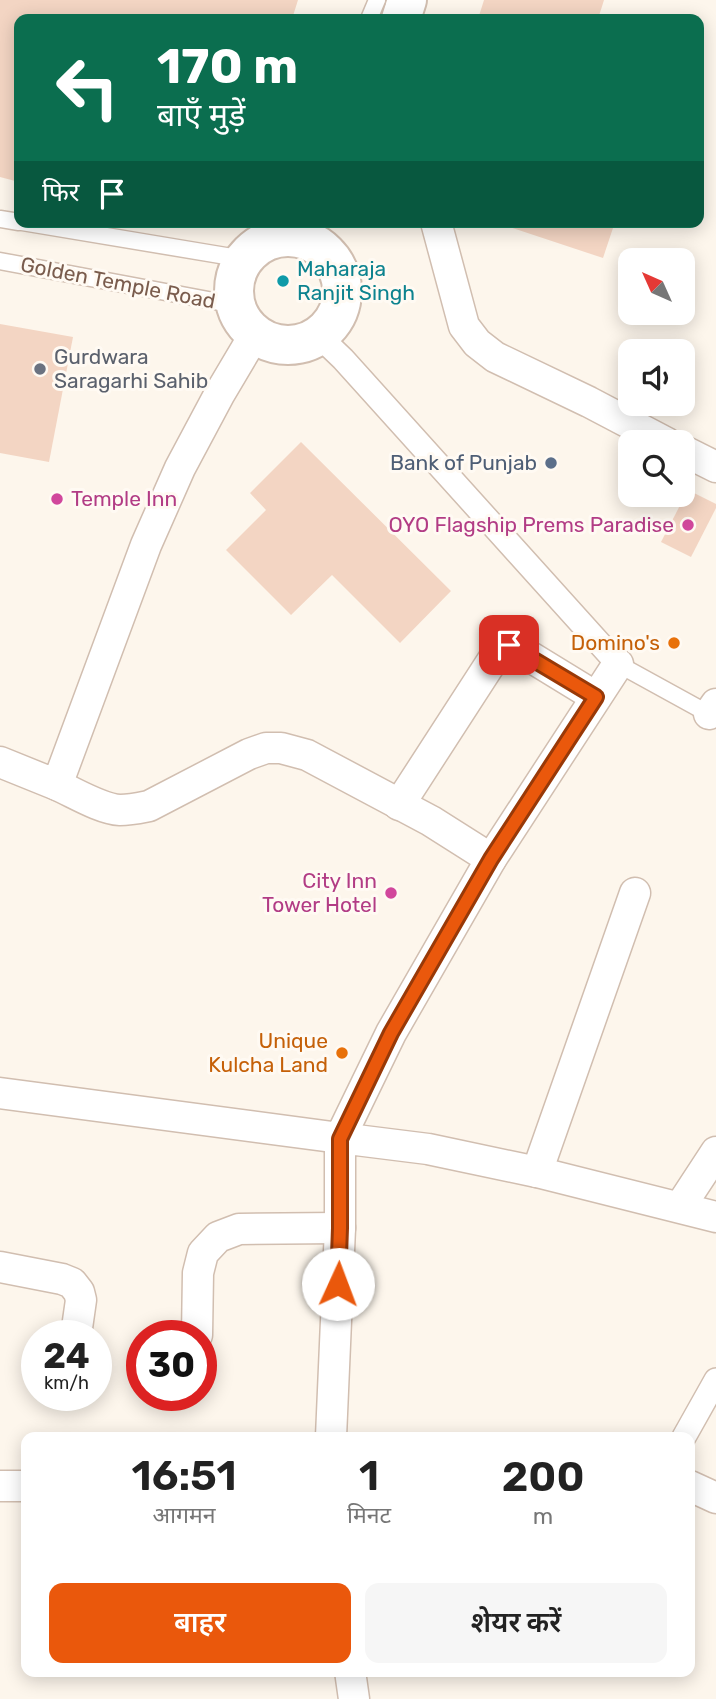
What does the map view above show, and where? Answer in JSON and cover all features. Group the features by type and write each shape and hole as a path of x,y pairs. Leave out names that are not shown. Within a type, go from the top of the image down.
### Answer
{"street":[{"path":"438,228 464,326 477,343 495,357 642,430"},
{"path":"309,230 333,259 340,275 340,309 331,324 304,343 271,343 245,320 234,281 244,259 256,246 309,230"},
{"path":"57,785 146,545 180,468 220,393 245,320"},
{"path":"319,335 618,664 491,859 391,1033 340,1139 340,1228 331,1432"},
{"path":"695,456 716,467"},
{"path":"399,805 503,646 516,648 596,697"},
{"path":"0,762 119,810 149,806 249,754 266,748 281,748 307,755 431,821 491,859"},
{"path":"537,1172 635,893"},
{"path":"0,1093 428,1149 537,1172 716,1217"},
{"path":"680,1207 716,1152"},
{"path":"197,1320 198,1273 203,1254 218,1237 239,1229 340,1228"},
{"path":"0,1268 72,1283 79,1292 78,1320"},
{"path":"687,1432 716,1380"},
{"path":"0,1486 21,1486"},
{"path":"695,1488 716,1498"},
{"path":"351,1677 354,1699"}],"lane":[{"name":"Golden Temple Road","path":"57,228 244,259"},
{"name":"Golden Temple Road","path":"0,261 245,320"},
{"path":"618,664 713,712"}],"building":[{"path":"0,0 298,0 294,14 14,14 14,181 0,177"},
{"path":"484,0 604,0 600,14 480,14"},
{"path":"512,228 613,228 603,258"},
{"path":"0,324 73,337 49,462 0,453"},
{"path":"301,442 451,591 400,643 332,575 291,615 226,550 266,510 250,493"},
{"name":"OYO Flagship Prems Paradise","path":"695,494 716,504 691,557 661,542 679,507 695,507"}],"place":[{"name":"Maharaja Ranjit Singh","path":"283,281"},
{"name":"Gurdwara Saragarhi Sahib","path":"40,369"},
{"name":"Bank of Punjab","path":"551,463"},
{"name":"Temple Inn","path":"57,499"},
{"name":"OYO Flagship Prems Paradise","path":"688,525"},
{"name":"Domino's","path":"674,643"},
{"name":"City Inn Tower Hotel","path":"391,893"},
{"name":"Unique Kulcha Land","path":"342,1053"}],"route":[{"path":"338,1284 340,1139 391,1033 491,859 596,697 509,645"}]}
